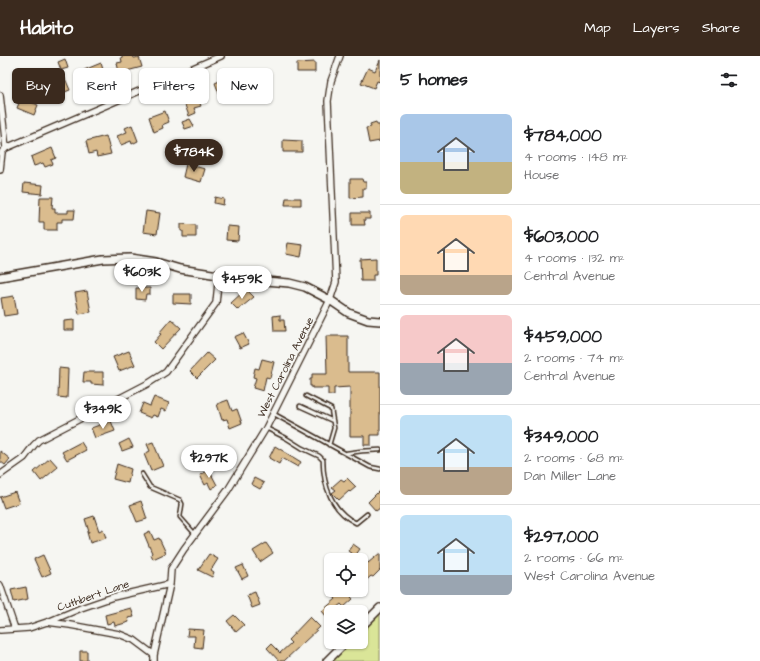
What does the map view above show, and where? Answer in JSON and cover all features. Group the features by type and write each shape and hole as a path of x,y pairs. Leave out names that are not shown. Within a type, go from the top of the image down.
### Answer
{"street":[{"path":"0,170 2,152 6,148 221,56"},
{"name":"West Carolina Avenue","path":"154,658 170,584 171,569 228,490 266,428 330,300 336,282 328,101 331,81 340,56"},
{"path":"0,95 6,148"},
{"path":"0,277 116,258 130,258 156,262 180,269 244,279 289,283 312,290 358,317 380,321"},
{"path":"0,475 24,458 38,440 149,384 166,372 216,303 219,274"},
{"name":"Cuthbert Lane","path":"0,630 29,628 113,597 170,584"},
{"path":"0,585 14,629"},
{"path":"368,620 380,608"},
{"path":"47,622 119,634 134,640 154,658"},
{"path":"327,661 339,649"}],"lane":[{"path":"306,396 330,408 334,432 329,445"},
{"path":"300,406 333,422"},
{"path":"274,414 370,467 380,469"},
{"path":"266,428 319,456 323,460 326,488 337,508 350,520 356,523 367,514"},
{"path":"347,454 380,450"},
{"path":"142,474 150,487 180,500 182,504 180,517 195,534"}],"green space":[{"path":"380,613 380,661 332,661 344,649 368,649 368,625"}],"building":[{"path":"121,57 139,57 142,67 131,70 131,68 118,68 117,63 122,62"},
{"path":"65,59 68,68 60,68 58,62"},
{"path":"380,60 380,82 377,81 374,88 361,83 368,68 375,71"},
{"path":"315,62 315,72 297,72 297,63"},
{"path":"101,63 102,68 89,68"},
{"path":"65,78 70,90 65,92"},
{"path":"19,104 38,105 34,115 17,108"},
{"path":"185,104 200,104 201,106 194,108 196,113 189,116"},
{"path":"165,111 169,122 162,125 163,128 154,132 149,117"},
{"path":"190,119 194,126 185,129 182,122"},
{"path":"376,122 377,125 380,125 380,141 369,143 366,128 371,127 370,124"},
{"path":"132,125 138,141 132,144 131,141 121,145 117,136 127,132 125,128"},
{"path":"106,136 111,154 97,157 96,152 89,154 86,141"},
{"path":"283,140 302,141 302,152 283,152"},
{"path":"52,148 56,158 51,160 53,164 45,167 43,163 34,166 31,157"},
{"path":"186,164 205,169 201,182 183,177"},
{"path":"350,179 362,179 363,182 366,182 366,188 363,188 363,197 350,198"},
{"path":"24,183 43,185 42,194 23,192"},
{"path":"40,197 53,197 52,208 55,208 55,213 68,213 68,210 75,210 74,219 62,219 62,222 57,222 57,230 44,230 44,222 39,222"},
{"path":"215,197 224,199 223,205 214,203"},
{"path":"286,198 301,198 301,205 285,205"},
{"path":"146,211 160,213 157,234 143,232"},
{"path":"352,213 370,213 370,219 364,219 365,225 352,225"},
{"path":"181,224 196,225 196,237 183,237"},
{"path":"227,226 239,227 238,241 226,240"},
{"path":"288,243 303,245 301,257 286,254"},
{"path":"376,258 376,275 373,275 373,281 361,281 360,259"},
{"path":"136,288 150,288 150,294 146,294 145,300 136,299"},
{"path":"246,289 254,297 238,310 231,303"},
{"path":"87,291 91,312 79,314 75,293"},
{"path":"173,294 191,294 191,304 173,303"},
{"path":"14,296 17,314 4,316 1,298"},
{"path":"280,315 280,320 284,320 285,331 274,331 273,316"},
{"path":"171,319 181,328 161,349 154,342 161,334 159,333"},
{"path":"74,320 74,330 64,330 64,321"},
{"path":"243,333 249,344 240,348 234,337"},
{"path":"326,336 348,336 348,372 380,372 380,435 371,435 371,445 364,445 364,436 350,436 350,387 334,388 334,395 328,395 328,388 312,388 312,386 310,386 312,374 327,374"},
{"path":"129,351 135,365 119,371 113,357"},
{"path":"207,353 215,360 197,378 190,371"},
{"path":"262,359 274,362 270,378 266,377 263,391 253,388 256,378 253,377 255,368 259,369"},
{"path":"59,368 68,369 67,398 58,397"},
{"path":"84,372 103,372 103,385 83,382"},
{"path":"154,397 169,403 166,411 161,409 158,417 153,415 151,418 139,413 143,403 150,406"},
{"path":"228,400 232,411 237,409 242,423 230,428 227,419 222,420 217,404"},
{"path":"111,421 115,431 95,438 91,428"},
{"path":"129,439 133,447 122,451 119,444"},
{"path":"81,442 86,450 67,460 62,452"},
{"path":"153,442 163,466 151,471 144,454 150,451 147,444"},
{"path":"275,446 301,462 298,467 282,458 279,464 269,458"},
{"path":"0,451 10,459 5,465 0,461"},
{"path":"50,458 58,467 41,481 34,472"},
{"path":"117,464 131,469 128,483 113,479"},
{"path":"209,470 217,485 211,489 208,483 205,485 200,475"},
{"path":"254,478 264,483 260,489 251,484"},
{"path":"347,478 356,487 339,500 332,493 336,490 332,487 341,479 344,481"},
{"path":"380,490 380,508 376,511 368,502"},
{"path":"15,492 19,503 4,508 0,497"},
{"path":"141,501 147,519 137,522 130,505"},
{"path":"94,516 99,531 103,529 106,538 90,543 87,532 89,532 85,519"},
{"path":"150,531 154,540 159,538 166,553 153,559 144,534"},
{"path":"266,543 273,553 260,562 253,551"},
{"path":"353,544 360,549 357,553 351,553 348,551"},
{"path":"380,553 380,570 373,577 371,576 368,579 368,563"},
{"path":"209,554 218,559 211,570 214,572 212,577 198,570"},
{"path":"43,555 51,573 42,577 34,559"},
{"path":"243,565 248,576 242,579 236,568"},
{"path":"26,587 28,599 14,602 11,590"},
{"path":"255,592 260,605 252,608 247,595"},
{"path":"334,597 351,597 353,599 346,605 329,605 336,599"},
{"path":"131,608 134,617 128,618 129,622 115,626 114,622 107,624 105,615"},
{"path":"234,615 244,625 236,632 227,621"},
{"path":"310,617 320,627 284,661 279,661 267,648 271,644 280,653 291,643 288,640"},
{"path":"188,629 204,630 202,648 194,647 195,636 187,636"},
{"path":"80,651 87,651 87,661 80,661"}]}
